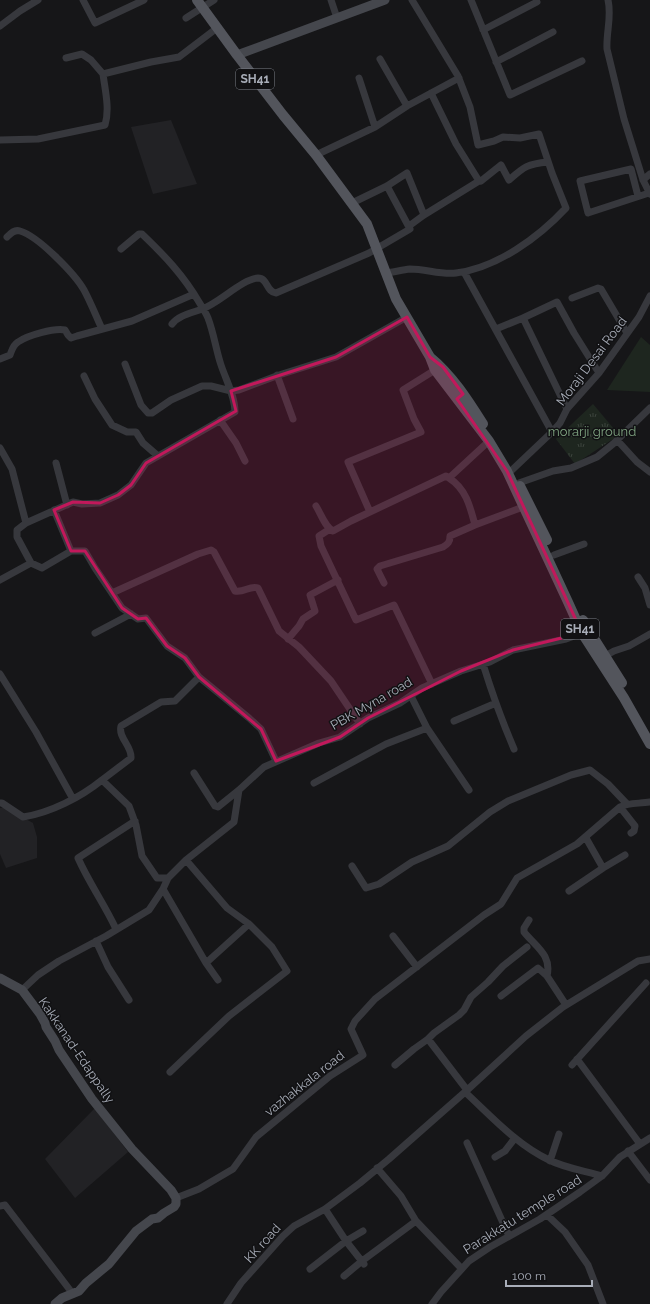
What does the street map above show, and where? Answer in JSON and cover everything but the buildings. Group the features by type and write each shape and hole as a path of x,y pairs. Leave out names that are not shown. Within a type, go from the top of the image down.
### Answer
{"main road":[{"name":"SH41","path":"200,4 236,55 316,155"},
{"path":"316,155 367,224 396,299 430,357 435,370 460,397 512,470 554,555 588,629 650,731"},
{"path":"430,357 443,367 460,397 507,471 523,507"},
{"name":"SH41","path":"523,507 582,633 624,698 650,744"}],"street":[{"path":"0,26 38,0"},
{"path":"83,0 95,23 144,0"},
{"path":"186,18 200,4 214,0"},
{"path":"331,0 337,18"},
{"path":"236,55 385,0"},
{"path":"386,273 410,269 444,274 464,272 493,262 521,247 566,208 539,134 520,138 503,137 478,145 470,107 459,78 412,0"},
{"path":"470,0 510,95 582,61"},
{"path":"616,0 609,2 610,17 606,40 607,49 624,119 643,180 649,193 588,213 580,181 631,169 638,196"},
{"path":"483,30 537,2"},
{"path":"103,74 151,62 179,57 217,28"},
{"path":"496,62 553,32"},
{"path":"0,140 38,139 105,125 107,118 107,106 103,74 91,60 82,54 66,58"},
{"path":"380,59 407,106"},
{"path":"359,78 375,127"},
{"path":"316,155 375,127 407,106 459,78"},
{"path":"172,324 176,319 203,309 243,284 256,278 265,280 269,290 276,293 368,253 410,229 409,226 424,215 479,181 456,144 431,93"},
{"path":"482,181 501,165 509,180 524,167 534,163 548,162"},
{"path":"352,203 387,186 407,173 424,215"},
{"path":"643,180 650,174"},
{"path":"387,186 409,226"},
{"path":"7,237 14,231 19,231 40,241 76,278 84,291 102,329"},
{"path":"121,249 139,234 142,234 168,259 182,276 207,317 214,338 216,350 231,391 235,412 146,463 131,485 118,495 100,503 73,502 26,523 17,530 17,537 31,563 42,568 71,551 85,551 122,608 138,619 146,618 167,646 185,658 199,677 261,729 276,761"},
{"path":"464,272 552,432"},
{"path":"572,298 598,288 601,289 627,333"},
{"path":"0,359 10,355 13,347 18,342 28,337 59,329 65,330 71,338 132,321 194,294"},
{"name":"Moraji Desai Road","path":"512,470 552,432 560,423 567,409 600,373 638,317 650,296"},
{"path":"496,329 557,302 574,333 600,373"},
{"path":"125,364 141,405 148,413 152,413 171,400 202,386 212,386 231,391 240,390 277,375 336,357 407,317"},
{"path":"523,318 567,409"},
{"path":"370,512 348,462 421,432 414,419 403,390 435,370"},
{"path":"277,375 293,419"},
{"path":"84,376 95,399 112,425 127,432 136,432 143,443 158,456"},
{"path":"519,483 553,471 571,468 597,457 650,408"},
{"path":"220,420 236,443 245,461"},
{"path":"617,440 637,462 650,472"},
{"path":"448,478 489,442"},
{"path":"0,448 12,469 26,523"},
{"path":"56,463 67,505"},
{"path":"432,684 394,605 356,620 321,546 319,536 330,529 333,530 446,476 457,484 464,494 475,525"},
{"path":"316,506 330,529"},
{"path":"384,583 377,569 380,566 443,547 448,544 450,536 523,507"},
{"path":"54,510 71,551"},
{"path":"554,555 584,544"},
{"path":"112,594 198,554 211,550 214,552 235,591 240,592 252,587 258,588 272,620 279,631 299,647 331,682 360,724"},
{"path":"0,580 31,563"},
{"path":"638,577 645,588 650,605"},
{"path":"288,639 303,619 315,611 310,594 338,580"},
{"path":"95,633 131,614"},
{"name":"PBK Myna road","path":"194,773 215,806 218,807 264,767 318,743 340,737 368,718 400,703 432,684 461,671 483,664 513,650 566,639 582,633"},
{"path":"605,656 629,646 650,634"},
{"path":"483,664 514,749"},
{"path":"0,674 36,732 73,799"},
{"path":"0,804 2,803 23,817 37,814 89,791 131,758 131,753 120,732 121,726 161,702 175,701 199,677"},
{"path":"411,696 427,728 469,790"},
{"path":"454,721 496,703"},
{"path":"314,783 386,744 427,728"},
{"path":"352,866 366,888 379,884 412,862 448,846 490,812 508,800 590,770 608,784 624,805 635,826 634,831 630,833"},
{"path":"102,780 129,806 142,856 157,878 168,878"},
{"path":"22,990 38,975 59,961 149,910 163,889 168,878 186,860 234,822 239,790"},
{"path":"624,805 650,802"},
{"name":"vazhakkala road","path":"176,1198 199,1189 233,1169 256,1137 330,1076 363,1055 351,1029 355,1021 375,999 484,915 501,904 516,878 586,838 624,805"},
{"path":"116,929 109,913 84,872 78,858 134,821"},
{"path":"586,838 603,868"},
{"path":"569,891 625,855"},
{"path":"170,1072 229,1016 288,971 272,947 248,924 227,908 186,860"},
{"path":"163,889 206,963 218,980"},
{"path":"529,920 524,928 524,932 546,958 549,968 547,976"},
{"path":"206,963 248,924"},
{"path":"393,936 417,967"},
{"path":"96,941 111,971 129,1000"},
{"path":"395,1065 428,1039 434,1032 459,1015 464,1010 471,997 503,966 527,947"},
{"name":"KK road","path":"226,1304 241,1283 283,1236 294,1226 325,1209 377,1168 466,1091 526,1036 566,1005 638,961 650,959"},
{"path":"501,996 538,968 547,976 566,1005"},
{"name":"Kakkanad-Edappally","path":"0,978 22,990 40,1014 59,1050 92,1099 132,1149 171,1190 176,1198"},
{"path":"640,1144 575,1062 646,983"},
{"path":"428,1039 466,1091 515,1138 534,1152 550,1161 602,1176"},
{"path":"550,1161 559,1134"},
{"path":"495,1157 505,1151 515,1138"},
{"name":"Parakkatu temple road","path":"432,1304 461,1268 469,1261 509,1236 547,1215 602,1176 620,1157 628,1151 650,1138"},
{"path":"467,1142 509,1236"},
{"path":"628,1151 650,1180"},
{"path":"377,1168 401,1196 416,1221 461,1268"},
{"path":"55,1304 62,1298 79,1292 86,1283 110,1264 136,1231 152,1219 158,1218 174,1207 176,1204 176,1198"},
{"path":"0,1206 5,1205 73,1294"},
{"path":"325,1209 346,1241 363,1263"},
{"path":"547,1215 565,1232 588,1265 603,1304"},
{"path":"344,1276 363,1263 416,1221"},
{"path":"310,1269 346,1241 363,1231"}],"highlighted area":[{"path":"407,317 430,357 443,367 463,394 457,399 507,471 582,633 513,650 461,671 368,718 340,737 276,761 261,729 199,677 185,658 167,646 146,618 138,619 122,608 85,551 71,551 54,510 73,502 100,503 118,495 131,485 146,463 236,411 231,391 336,357"}],"shaded area":[{"path":"171,120 197,184 153,194 131,127"},
{"path":"4,807 33,823 37,837 37,858 6,868 0,854 0,808"},
{"path":"95,1108 128,1152 75,1198 45,1159"}],"green space":[{"path":"641,337 650,345 650,392 607,390"},
{"name":"morarji ground","path":"593,404 619,435 575,464 556,439"}]}
